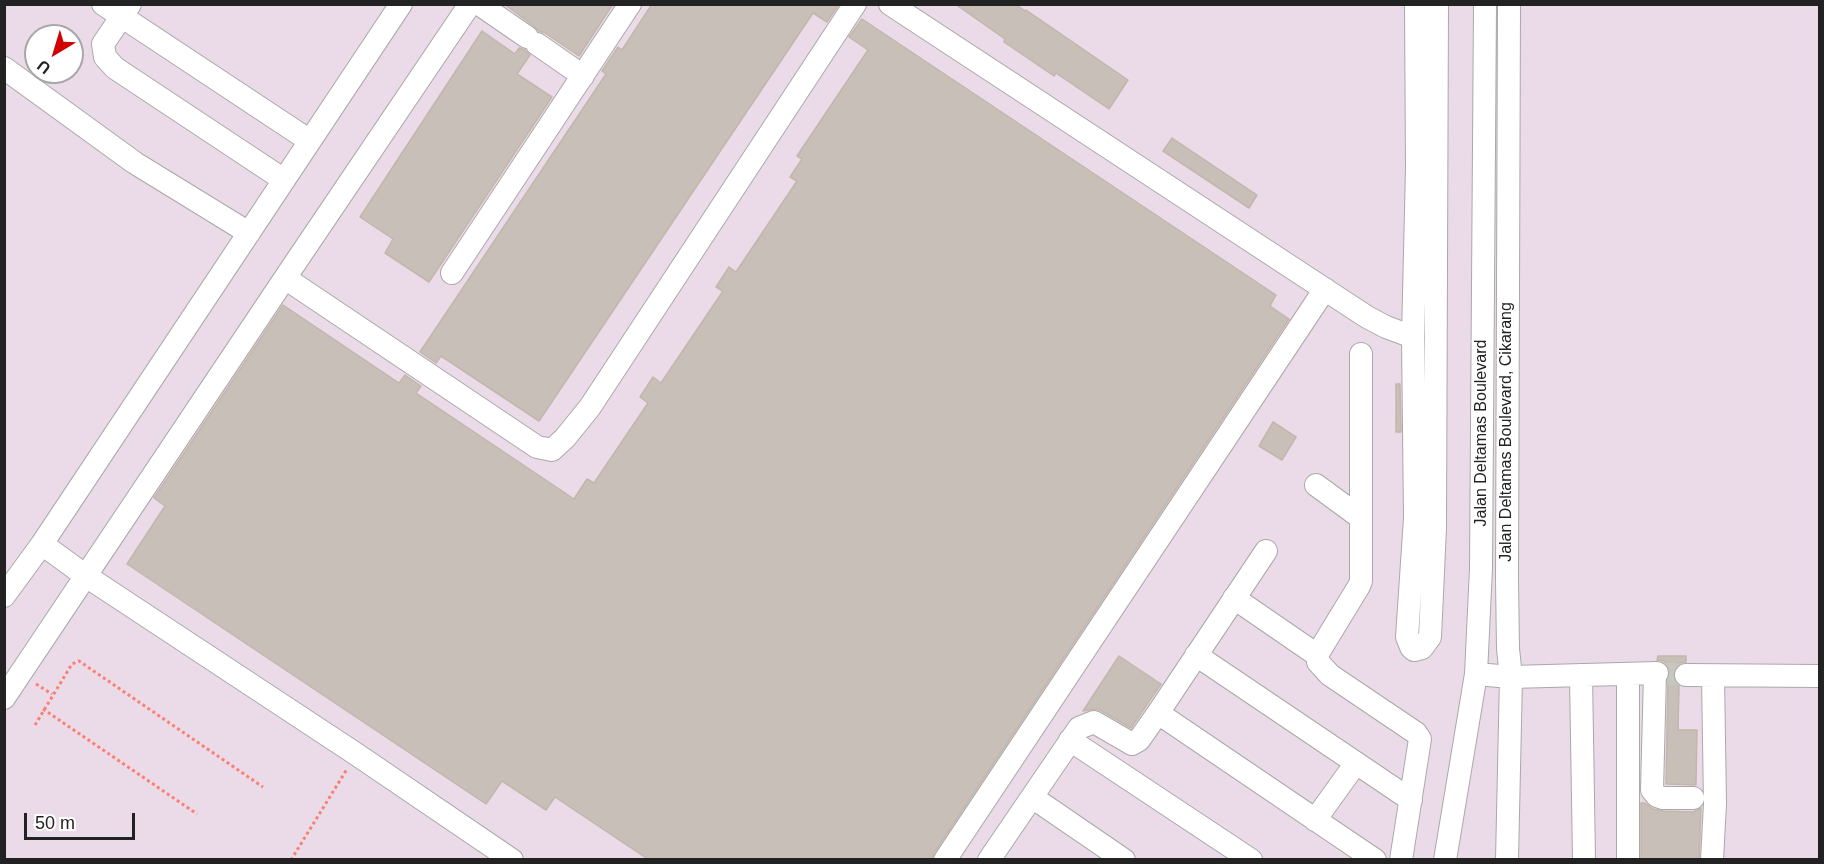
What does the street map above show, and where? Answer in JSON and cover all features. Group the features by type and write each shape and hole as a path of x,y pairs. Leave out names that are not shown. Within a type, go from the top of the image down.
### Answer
{"street":[{"path":"4,596 42,544 249,233 274,173 298,134 401,4"},
{"path":"4,698 470,4"},
{"path":"479,4 583,76"},
{"path":"452,273 630,4"},
{"path":"285,278 537,447 552,450 590,407 855,4"},
{"path":"891,4 1325,290 1386,327 1413,337"},
{"path":"1416,4 1417,168 1413,337 1415,518 1407,637 1414,650 1422,648 1430,637 1435,528 1437,4"},
{"name":"Jalan Deltamas Boulevard","path":"1444,860 1476,674 1481,568 1485,4"},
{"name":"Jalan Deltamas Boulevard, Cikarang","path":"1507,860 1511,677 1508,650 1509,4"},
{"path":"274,173 115,68 105,57 103,44 118,9 298,134"},
{"path":"4,68 135,163 249,233"},
{"path":"945,860 1325,290"},
{"path":"1361,354 1361,574 1359,586 1317,655 1318,662 1323,669 1419,736 1420,743 1401,860"},
{"path":"1316,485 1361,518"},
{"path":"42,544 86,576 512,860"},
{"path":"995,857 1079,728 1094,722 1129,744 1135,743 1158,713 1266,551"},
{"path":"1234,598 1317,655"},
{"path":"1196,656 1411,800"},
{"path":"1476,674 1511,677 1656,673 1652,790 1657,796 1663,798 1694,798"},
{"path":"1628,674 1628,860"},
{"path":"1581,675 1584,860"},
{"path":"1686,675 1820,676"},
{"path":"1712,860 1715,804 1713,676"},
{"path":"1158,713 1375,860"},
{"path":"1070,740 1251,860"},
{"path":"1315,820 1356,763"},
{"path":"1032,797 1124,860"}],"path":[{"path":"35,725 72,664 79,661 263,787"},
{"path":"43,709 196,813"},
{"path":"291,860 356,754"}],"shaded area":[{"path":"5,5 1819,5 1819,859 5,859"}],"building":[{"path":"504,4 613,4 579,56 539,31"},
{"path":"652,4 839,4 827,22 813,13 539,421 441,356 436,363 420,352 606,74 602,71 618,47 622,50"},
{"path":"955,4 1015,4 1128,80 1109,109 1056,73 1054,76 1004,42 1005,39"},
{"path":"862,19 1276,295 1270,306 1289,319 934,853 932,860 649,860 555,797 546,810 502,781 486,804 127,564 165,506 154,498 283,305 399,383 405,375 421,386 416,393 574,499 587,479 594,483 648,403 640,397 653,377 661,383 723,291 716,287 729,267 736,272 797,181 790,177 802,159 797,156 868,50 849,37"},
{"path":"482,31 515,54 519,48 525,50 530,55 517,74 552,97 429,282 385,253 393,239 360,217"},
{"path":"1172,138 1257,195 1249,208 1163,151"},
{"path":"1396,384 1400,384 1401,432 1396,432"},
{"path":"1273,422 1296,437 1282,460 1259,446"},
{"path":"1119,656 1161,684 1131,728 1100,710 1083,711"},
{"path":"1658,656 1686,656 1686,662 1680,663 1675,668 1673,675 1679,686 1678,730 1697,730 1696,785 1666,784 1670,672 1664,661 1657,660"},
{"path":"1641,803 1663,811 1693,812 1701,808 1699,860 1641,860"}],"tunnel":[{"path":"1657,673 1686,675"}]}
